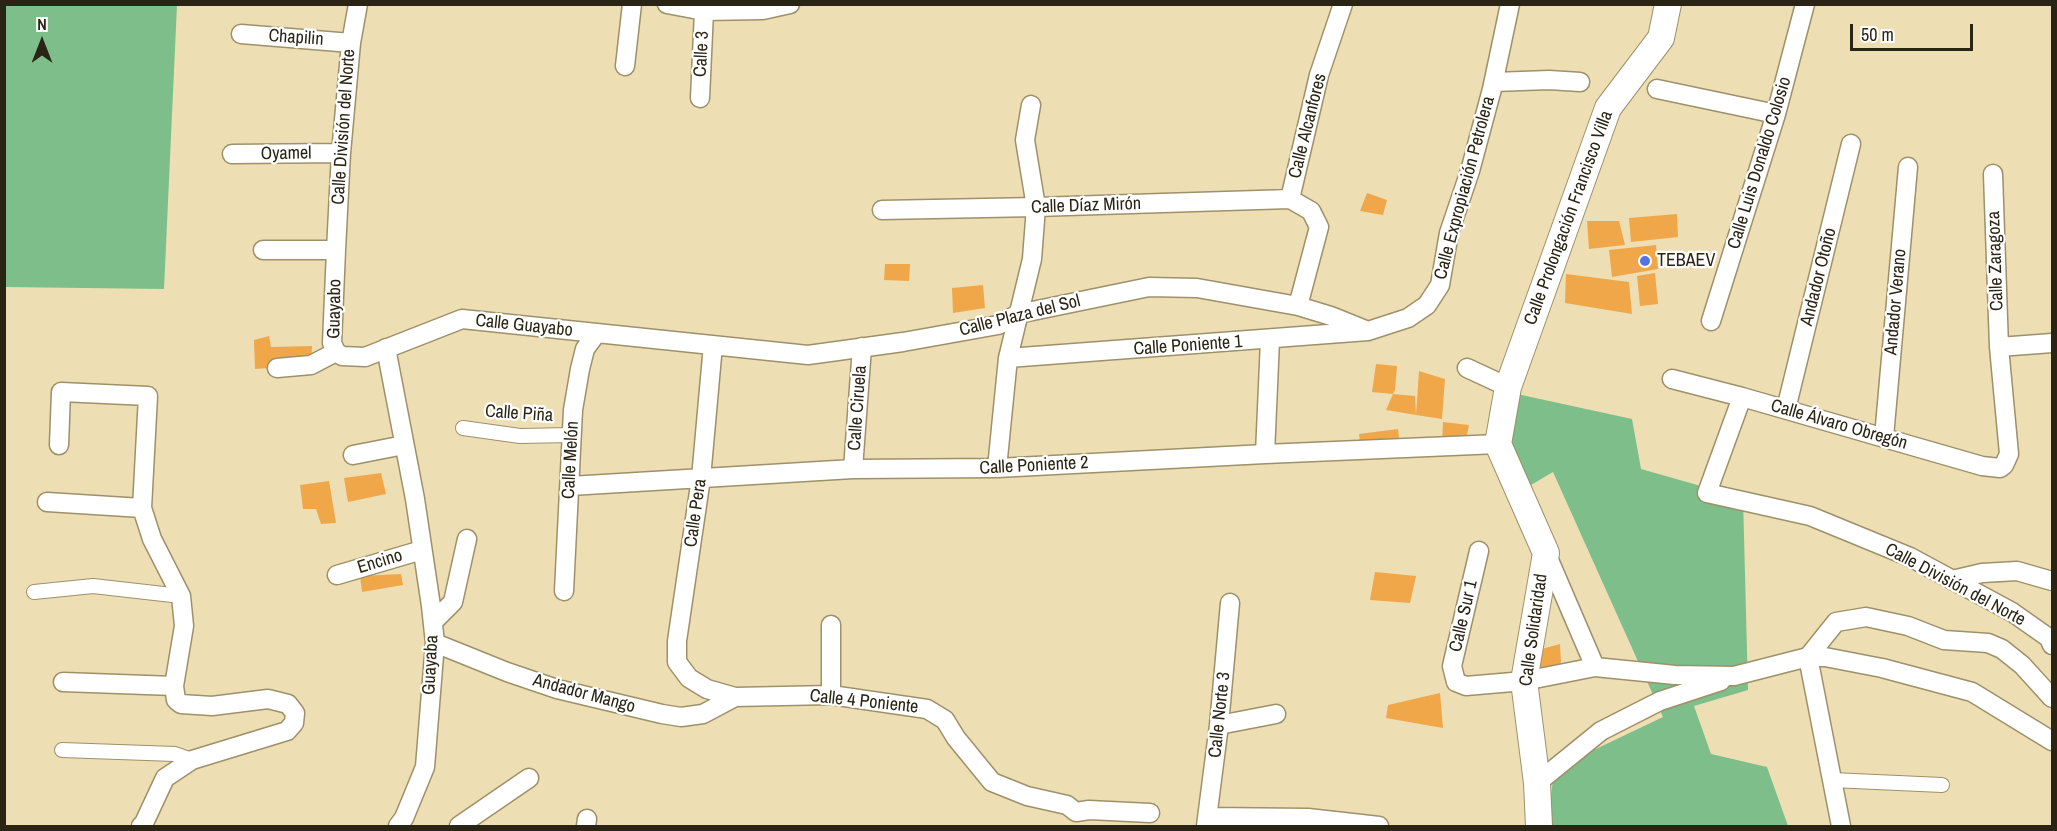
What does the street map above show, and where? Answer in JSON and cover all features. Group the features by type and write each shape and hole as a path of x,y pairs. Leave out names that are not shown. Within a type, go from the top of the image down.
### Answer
{"main road":[{"name":"Calle Prolongación Francisco Villa","path":"1498,444 1509,387 1608,108 1661,38 1668,4"},
{"name":"Calle Solidaridad","path":"1498,444 1545,553 1524,681 1537,783 1535,824"}],"street":[{"name":"Calle División del Norte","path":"336,250 341,153 351,42 358,4"},
{"path":"625,66 632,4"},
{"path":"667,4 704,10 763,10 790,4"},
{"name":"Calle Alcanfores","path":"1298,306 1318,227 1311,211 1290,199 1319,75 1343,4"},
{"name":"Calle Expropiación Petrolera","path":"1368,331 1408,318 1427,305 1440,285 1449,233 1470,171 1494,82 1510,4"},
{"name":"Calle Luis Donaldo Colosio","path":"1711,321 1776,114 1805,4"},
{"name":"Calle 3","path":"700,98 704,10"},
{"name":"Chapilin","path":"241,34 351,42"},
{"path":"1494,82 1549,80 1580,82"},
{"path":"1657,89 1776,114"},
{"path":"997,468 1008,358 1032,260 1036,207 1025,140 1031,105"},
{"name":"Andador Otoño","path":"1786,409 1851,144"},
{"name":"Oyamel","path":"232,154 341,153"},
{"name":"Andador Verano","path":"1884,437 1908,167"},
{"name":"Calle Zaragoza","path":"1993,174 1999,347 2009,454 2004,465"},
{"name":"Calle Díaz Mirón","path":"882,210 1290,199"},
{"path":"263,250 336,250"},
{"name":"Guayabo","path":"336,250 332,344 336,352 349,358 365,357 386,348"},
{"name":"Calle Plaza del Sol","path":"596,334 808,355 998,325 1018,314 1149,287 1197,288 1298,306 1368,331"},
{"name":"Calle Guayabo","path":"386,348 462,319 596,334"},
{"name":"Calle Poniente 1","path":"1008,358 1368,331"},
{"name":"Calle Melón","path":"564,591 573,410 585,350 596,334"},
{"path":"1265,454 1270,340"},
{"path":"1999,347 2052,342"},
{"name":"Calle Pera","path":"689,678 677,662 677,641 701,478 713,345"},
{"name":"Calle Ciruela","path":"853,469 862,347"},
{"name":"Guayaba","path":"386,348 415,499 435,643 425,767 404,818 398,826"},
{"path":"277,368 310,365 336,352"},
{"path":"1467,368 1509,387"},
{"name":"Calle Álvaro Obregón","path":"1672,379 1786,409 1982,466 2000,468 2004,465"},
{"path":"59,446 62,392 148,396 142,508 152,539 181,596 184,626 174,686 176,700 182,704 212,706 268,699 288,704 295,713 294,723 287,731 192,760 165,778 141,826"},
{"name":"Calle División del Norte","path":"1742,397 1707,494 1810,516 1910,557 2012,612 2049,638 2052,645"},
{"name":"Calle Piña","path":"463,428 520,436 572,435"},
{"name":"Calle Poniente 2","path":"570,486 853,469 997,468 1498,444"},
{"path":"353,455 404,445"},
{"path":"47,502 142,508"},
{"path":"433,622 453,602 467,539"},
{"name":"Encino","path":"337,575 422,550"},
{"name":"Calle Sur 1","path":"1479,551 1452,666 1456,682 1466,686 1524,681"},
{"path":"1545,553 1595,667"},
{"path":"1952,580 1982,573 2017,571 2038,575 2052,581"},
{"path":"34,592 93,586 181,596"},
{"name":"Calle Norte 3","path":"1207,822 1219,725 1230,603"},
{"path":"1841,826 1808,657 1836,622 1866,617 1908,626 1944,640 1988,643 2002,649 2022,665 2052,698"},
{"path":"831,625 831,695"},
{"name":"Andador Mango","path":"435,643 557,689 662,714 681,717 704,714 735,696"},
{"path":"1537,783 1601,731 1660,701 1734,676 1808,657 1842,659 1972,692 2052,741"},
{"path":"1524,681 1595,667 1675,675 1734,676"},
{"name":"Calle 4 Poniente","path":"689,678 707,689 735,696 831,695 927,709 945,720 956,738 992,782 1027,796 1067,805 1077,819"},
{"path":"63,682 174,686"},
{"path":"1219,725 1276,714"},
{"path":"62,750 175,754 192,760"},
{"path":"459,826 529,778"},
{"path":"1832,780 1942,785"},
{"path":"1077,819 1089,810 1150,813"},
{"path":"1207,822 1306,822 1379,826"}],"green space":[{"path":"5,4 177,5 164,289 5,287"},
{"path":"1517,394 1632,419 1641,469 1743,498 1748,690 1694,706 1711,754 1767,767 1788,826 1548,826 1554,769 1663,717 1553,472 1514,495 1501,465"}],"building":[{"path":"1367,193 1387,200 1383,215 1360,211"},
{"path":"1677,214 1678,237 1631,242 1629,218"},
{"path":"1587,221 1619,221 1625,245 1589,249"},
{"path":"1656,245 1658,269 1612,277 1609,250"},
{"path":"885,264 910,264 909,281 884,280"},
{"path":"1655,273 1658,304 1640,306 1637,276"},
{"path":"1566,274 1629,282 1632,314 1565,303"},
{"path":"983,285 985,308 953,313 952,288"},
{"path":"269,336 271,347 312,346 311,365 255,369 254,340"},
{"path":"1376,364 1397,366 1393,394 1372,392"},
{"path":"1419,371 1445,379 1442,419 1416,415"},
{"path":"1393,394 1415,396 1416,415 1386,410"},
{"path":"1443,422 1469,425 1465,445 1442,443"},
{"path":"1398,429 1400,448 1361,450 1359,434"},
{"path":"381,473 386,494 348,502 344,478"},
{"path":"329,481 336,523 321,524 316,509 303,509 300,485"},
{"path":"1375,572 1416,576 1410,603 1370,600"},
{"path":"401,574 403,585 362,592 360,576"},
{"path":"1560,644 1561,663 1540,670 1538,650"},
{"path":"1440,693 1443,728 1386,718 1388,705"}],"place":[{"name":"TEBAEV","path":"1645,261"}]}
